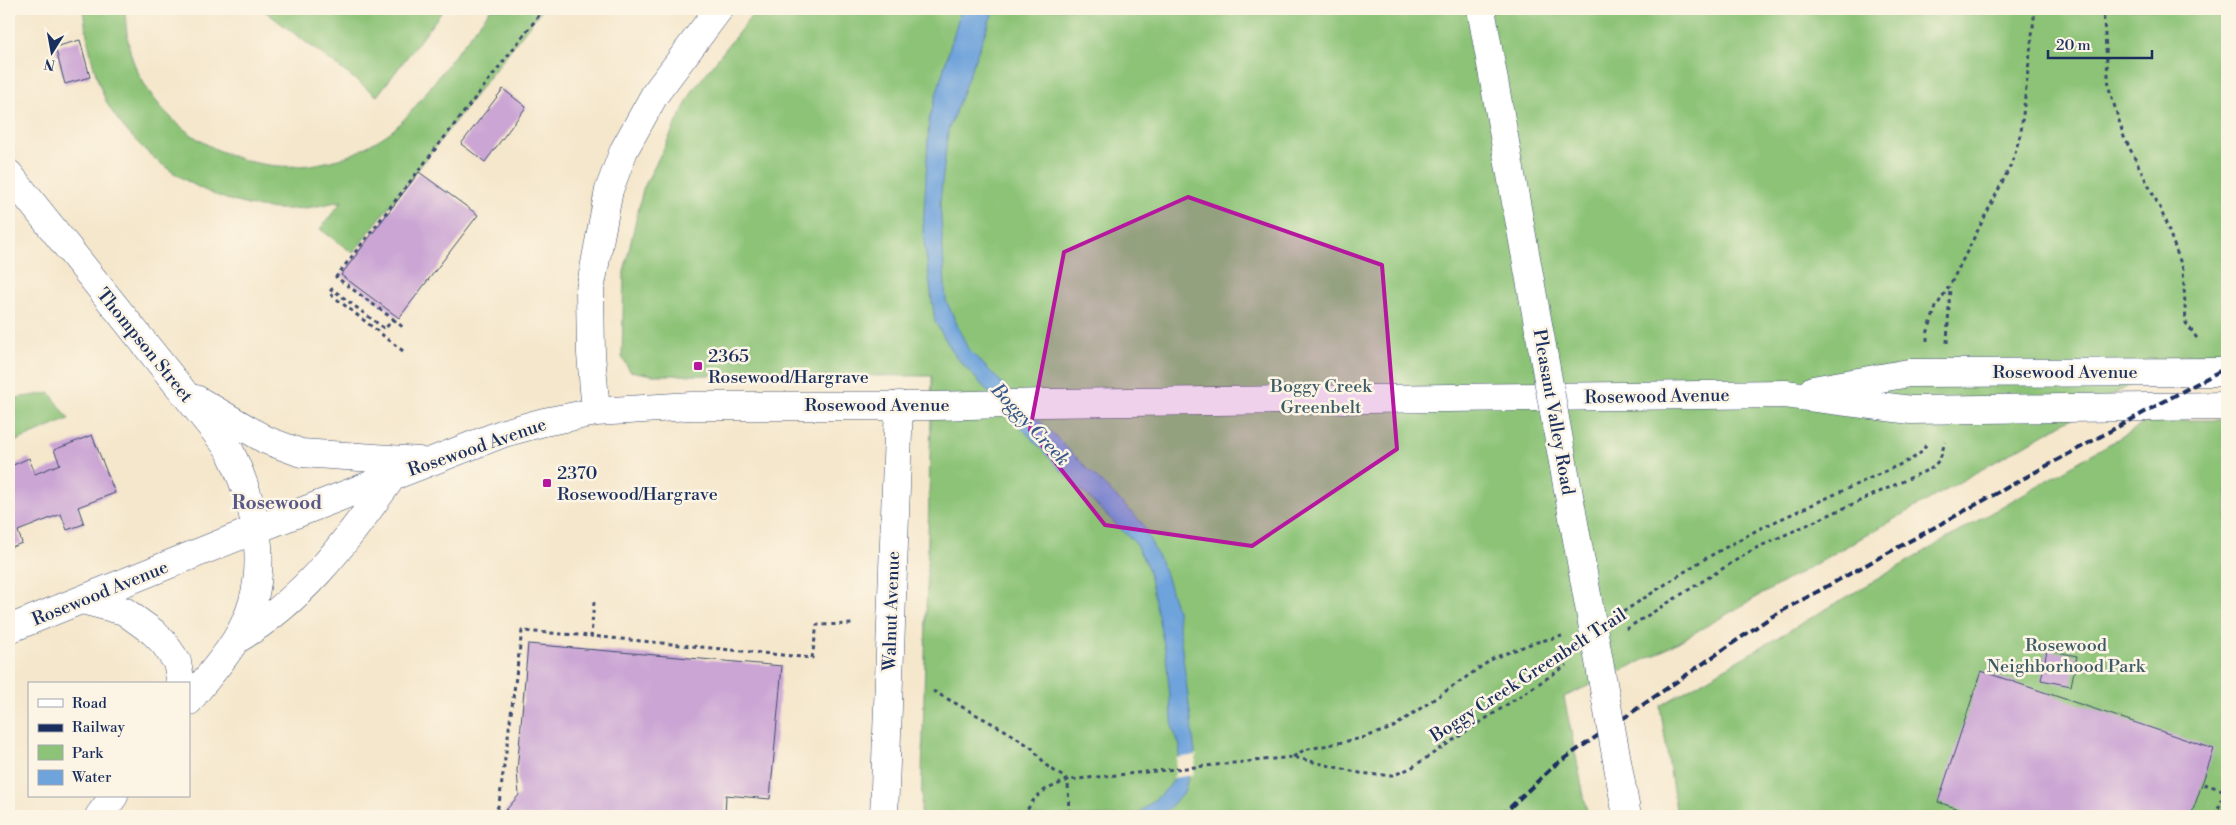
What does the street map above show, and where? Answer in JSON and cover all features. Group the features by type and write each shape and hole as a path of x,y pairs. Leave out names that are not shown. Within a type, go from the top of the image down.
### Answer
{"street":[{"path":"596,412 590,354 590,290 609,190 624,150 655,94 719,9"},
{"name":"Pleasant Valley Road","path":"1481,9 1626,816"},
{"name":"Thompson Street","path":"9,174 229,449 245,482 257,529 259,568 255,601 236,640"},
{"name":"Rosewood Avenue","path":"1785,394 1909,373 2227,372"},
{"path":"182,391 266,440 301,453 428,462"},
{"name":"Rosewood Avenue","path":"9,629 428,462 512,431 544,422 596,412 691,406 935,406 1044,402 1785,394 1911,410 2227,406"},
{"name":"Walnut Avenue","path":"884,816 899,405"},
{"path":"190,700 236,640 266,622 290,603 340,549 393,476"},
{"path":"82,600 124,611 154,632 164,643 176,662 181,682"},
{"path":"99,816 112,798"}],"path":[{"path":"405,329 336,277 544,9"},
{"path":"1927,344 1927,334 1932,319 2012,163 2017,148 2021,132 2035,9"},
{"path":"2103,9 2109,88 2124,138 2161,210 2184,269 2186,323 2200,343"},
{"path":"1947,352 1950,285"},
{"path":"393,319 385,329 332,288 329,293 403,351"},
{"name":"Boggy Creek Greenbelt Trail","path":"1622,631 1754,549 1932,468 1940,459 1946,436"},
{"path":"591,636 594,602"},
{"path":"494,816 499,804 522,631 812,658 817,625 854,624"},
{"name":"Boggy Creek Greenbelt Trail","path":"1023,816 1027,808 1045,790 1068,780 1293,758 1360,773 1394,775 1411,768 1572,662"},
{"path":"933,690 1008,732 1032,748 1047,766 1068,780 1069,816"},
{"path":"2204,784 2226,790 2216,816"}],"highlighted area":[{"path":"1188,197 1382,265 1397,449 1252,546 1105,525 1030,430 1064,252"}],"green space":[{"path":"83,9 125,9 132,58 144,83 160,106 180,126 203,142 228,154 254,162 282,166 310,165 338,159 378,140 399,125 410,113 491,9 542,9 353,253 320,229 342,201 309,207 282,209 239,203 197,187 178,176 144,149 118,120 106,101 97,79 91,56"},
{"path":"262,9 444,9 377,96"},
{"name":"Boggy Creek Greenbelt","path":"757,9 2227,9 2227,355 2183,355 1657,654 1564,697 1588,816 921,816 932,376 653,375 630,371 622,357 624,272 643,189 693,90"},
{"path":"50,393 69,419 9,444 9,399"},
{"name":"Rosewood Neighborhood Park","path":"2150,420 2227,420 2227,816 1677,816 1660,706"}],"water":[{"name":"Boggy Creek","path":"961,9 994,9 948,131 940,202 946,300 968,349 1142,523 1165,572 1177,610 1195,752 1184,793 1161,816 1135,816 1168,788 1177,775 1180,746 1173,729 1166,655 1148,568 1135,543 1059,468 956,357 935,322 923,233 929,120"}],"pier":[{"path":"1197,755 1193,775 1173,778 1177,758"}],"building":[{"path":"80,40 90,77 65,84 55,47"},
{"path":"503,89 526,107 485,162 461,144"},
{"path":"419,172 478,215 399,318 341,275"},
{"path":"92,435 115,493 78,507 84,524 67,530 61,514 18,531 22,543 9,548 9,484 12,483 9,467 29,458 35,474 60,464 54,450"},
{"path":"528,644 782,666 770,799 726,795 725,816 501,816 519,795 517,771"},
{"path":"2047,650 2077,656 2071,686 2041,680"},
{"path":"1981,671 2214,749 2191,816 1979,816 1938,802"}],"railway":[{"path":"1501,816 1555,765 1771,617 2227,367"}],"place":[{"name":"2365 Rosewood/Hargrave","path":"698,366"},
{"name":"2370 Rosewood/Hargrave","path":"547,483"}],"district":[{"name":"Rosewood","path":"277,502"}]}
